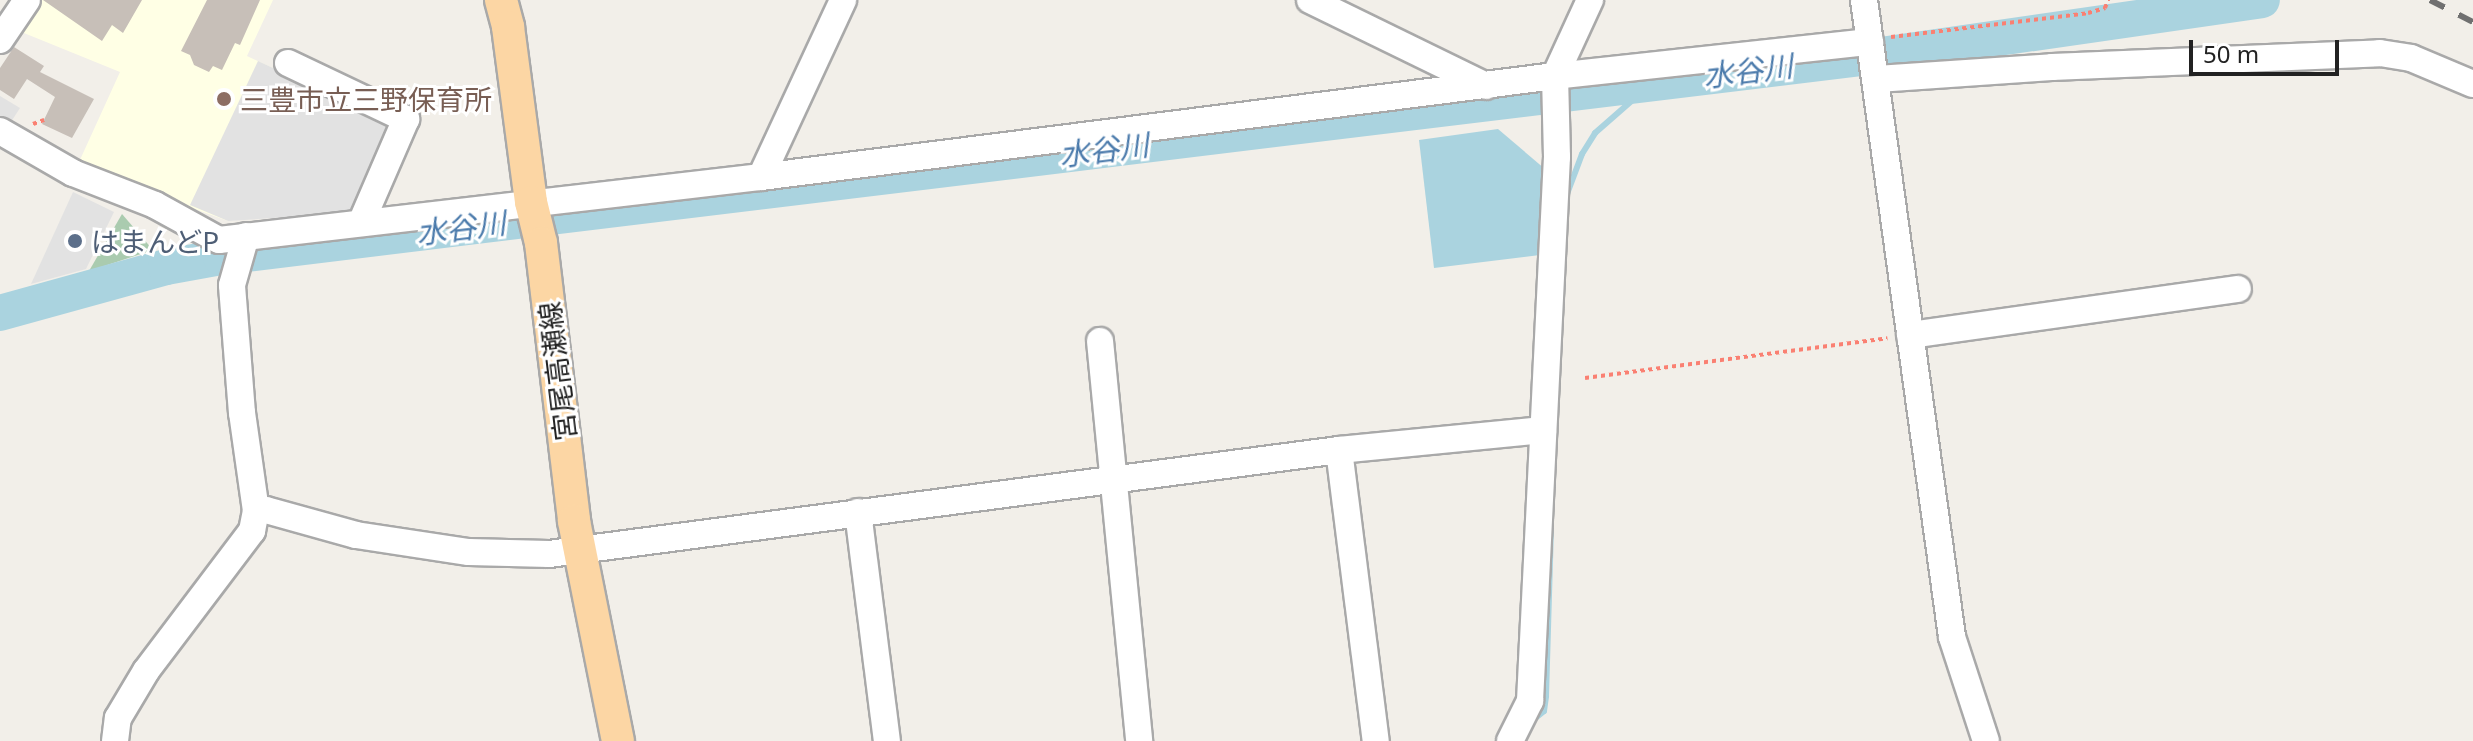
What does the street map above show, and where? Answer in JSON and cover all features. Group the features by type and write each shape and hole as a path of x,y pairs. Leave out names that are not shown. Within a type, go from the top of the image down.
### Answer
{"main road":[{"name":"宮尾高瀬線","path":"501,0 508,27 532,203 541,243 580,550 618,741"}],"street":[{"path":"0,40 27,0"},
{"path":"761,177 843,0"},
{"path":"1310,0 1486,86"},
{"path":"1510,741 1530,701 1557,157 1555,89 1590,0"},
{"path":"1864,0 1952,637 1986,741"},
{"path":"0,131 73,173 155,205 219,240 761,177 1486,86 1555,89 1874,59 2052,67 2380,53 2411,58 2473,84"},
{"path":"288,63 406,119 361,223"},
{"path":"115,741 118,718 146,671 252,531 256,511 242,413 232,285 246,237"},
{"path":"1910,335 2238,289"},
{"path":"1100,341 1139,741"},
{"path":"256,511 266,510 356,535 469,552 549,554 1113,478 1339,450 1543,430"},
{"path":"1339,450 1376,741"},
{"path":"858,512 887,741"}],"path":[{"path":"1874,59 2088,13 2105,8 2108,0"},
{"path":"1585,378 1910,335"}],"shaded area":[{"name":"三豊市立三野保育所","path":"39,0 273,0 247,56 398,126 228,221 120,182 79,162 120,72 19,31"},
{"path":"258,61 398,126 353,213 228,221 190,205"},
{"path":"0,96 20,108 7,128 0,124"},
{"name":"はまんどP","path":"73,192 114,212 86,269 31,284"},
{"path":"122,214 153,250 89,271"}],"water":[{"path":"1498,129 1545,169 1540,255 1434,268 1419,140"}],"building":[{"path":"43,0 142,0 123,33 112,25 102,41"},
{"path":"207,0 260,0 240,45 235,43 222,70 213,66 209,72 194,65 190,55 181,51"},
{"path":"14,47 44,66 40,72 94,99 72,138 42,124 55,97 27,79 14,99 0,90 0,68"}],"waterway":[{"name":"水谷川","path":"0,313 166,267 221,257 1860,58 2262,0"},
{"path":"1567,194 1582,154 1595,133 1651,84"},
{"path":"1533,720 1544,711 1546,696 1551,529"}],"railway":[{"path":"2430,0 2473,22"}],"place":[{"name":"三豊市立三野保育所","path":"224,99"},
{"name":"はまんどP","path":"75,241"}]}
